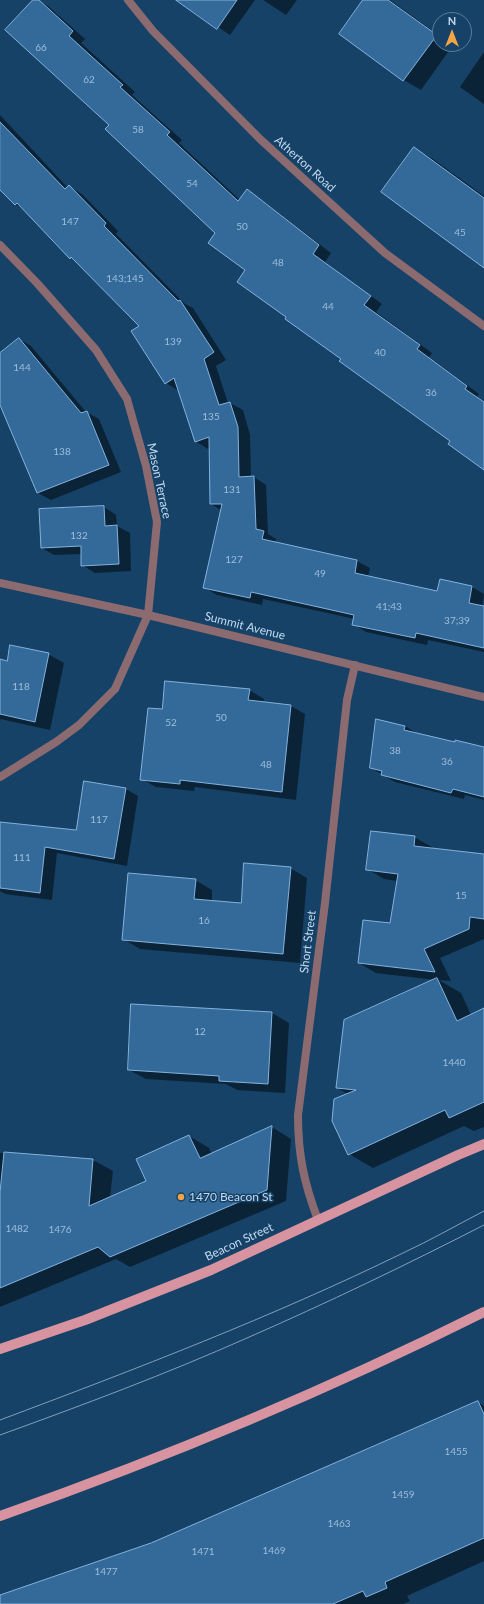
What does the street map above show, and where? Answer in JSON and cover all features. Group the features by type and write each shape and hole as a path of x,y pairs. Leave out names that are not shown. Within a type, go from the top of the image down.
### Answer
{"main road":[{"name":"Beacon Street","path":"0,1349 85,1320 204,1273 484,1144"},
{"path":"0,1516 134,1467 235,1426 337,1382 484,1312"}],"street":[{"name":"Atherton Road","path":"128,0 153,31 260,139 379,248 484,326"},
{"name":"Mason Terrace","path":"0,245 37,283 96,350 127,398 146,466 157,522 148,615 115,689 79,725 56,742 0,777"},
{"name":"Summit Avenue","path":"0,583 148,615 484,697"},
{"name":"Short Street","path":"318,1220 307,1192 302,1168 298,1139 298,1115 325,903 347,700 355,665"}],"building":[{"path":"33,0 39,0 73,31 69,36 123,85 120,87 170,132 167,135 238,201 247,189 319,245 313,254 371,296 364,305 420,345 417,349 467,386 465,389 484,402 484,470 448,444 450,441 339,361 341,359 237,282 245,270 208,243 215,233 105,129 109,125 5,30"},
{"path":"176,0 237,0 217,29"},
{"path":"363,0 388,0 432,31 432,42 403,81 339,34"},
{"path":"0,122 65,189 69,185 106,223 104,226 178,301 180,300 214,352 204,359 219,405 230,402 238,427 239,477 254,476 256,529 264,531 262,539 357,560 355,573 437,591 440,579 472,586 469,603 484,606 484,648 416,633 415,638 352,625 354,615 251,592 250,598 203,588 222,504 210,504 209,437 195,442 174,378 165,384 131,331 139,326 71,257 70,259 17,203 15,205 0,190"},
{"path":"414,147 484,198 484,268 381,192"},
{"path":"19,338 81,413 87,411 109,465 37,493 0,405 0,353"},
{"path":"104,506 105,526 117,525 119,564 81,566 81,546 41,548 39,509"},
{"path":"10,645 49,653 35,722 0,714 0,659 7,661"},
{"path":"165,681 250,689 248,700 291,705 282,792 180,780 180,784 140,780 148,708 162,709"},
{"path":"376,719 405,726 404,730 484,747 484,797 453,789 451,793 381,775 382,771 370,768"},
{"path":"84,781 126,788 114,859 45,847 40,893 0,888 0,822 76,830"},
{"path":"371,831 415,836 414,846 484,854 484,919 470,917 469,929 424,949 435,972 358,963 363,920 390,923 398,874 366,870"},
{"path":"244,863 291,867 283,954 122,940 128,873 196,879 194,899 241,903"},
{"path":"437,978 457,1021 484,1008 484,1102 449,1118 445,1110 348,1155 332,1121 334,1099 356,1090 336,1088 344,1020"},
{"path":"131,1004 272,1012 268,1084 219,1081 219,1076 128,1070"},
{"path":"272,1126 267,1190 110,1257 98,1247 0,1288 0,1192 4,1152 93,1159 89,1206 146,1181 136,1159 189,1135 200,1158"},
{"path":"478,1401 484,1414 484,1538 385,1582 387,1588 366,1597 363,1591 333,1604 0,1604 0,1595 151,1543"}],"tram line":[{"path":"0,1420 153,1362 254,1321 434,1238 484,1211"},
{"path":"0,1435 124,1389 277,1325 396,1269 484,1225"}],"place":[{"name":"1470 Beacon St","path":"181,1197"}]}
